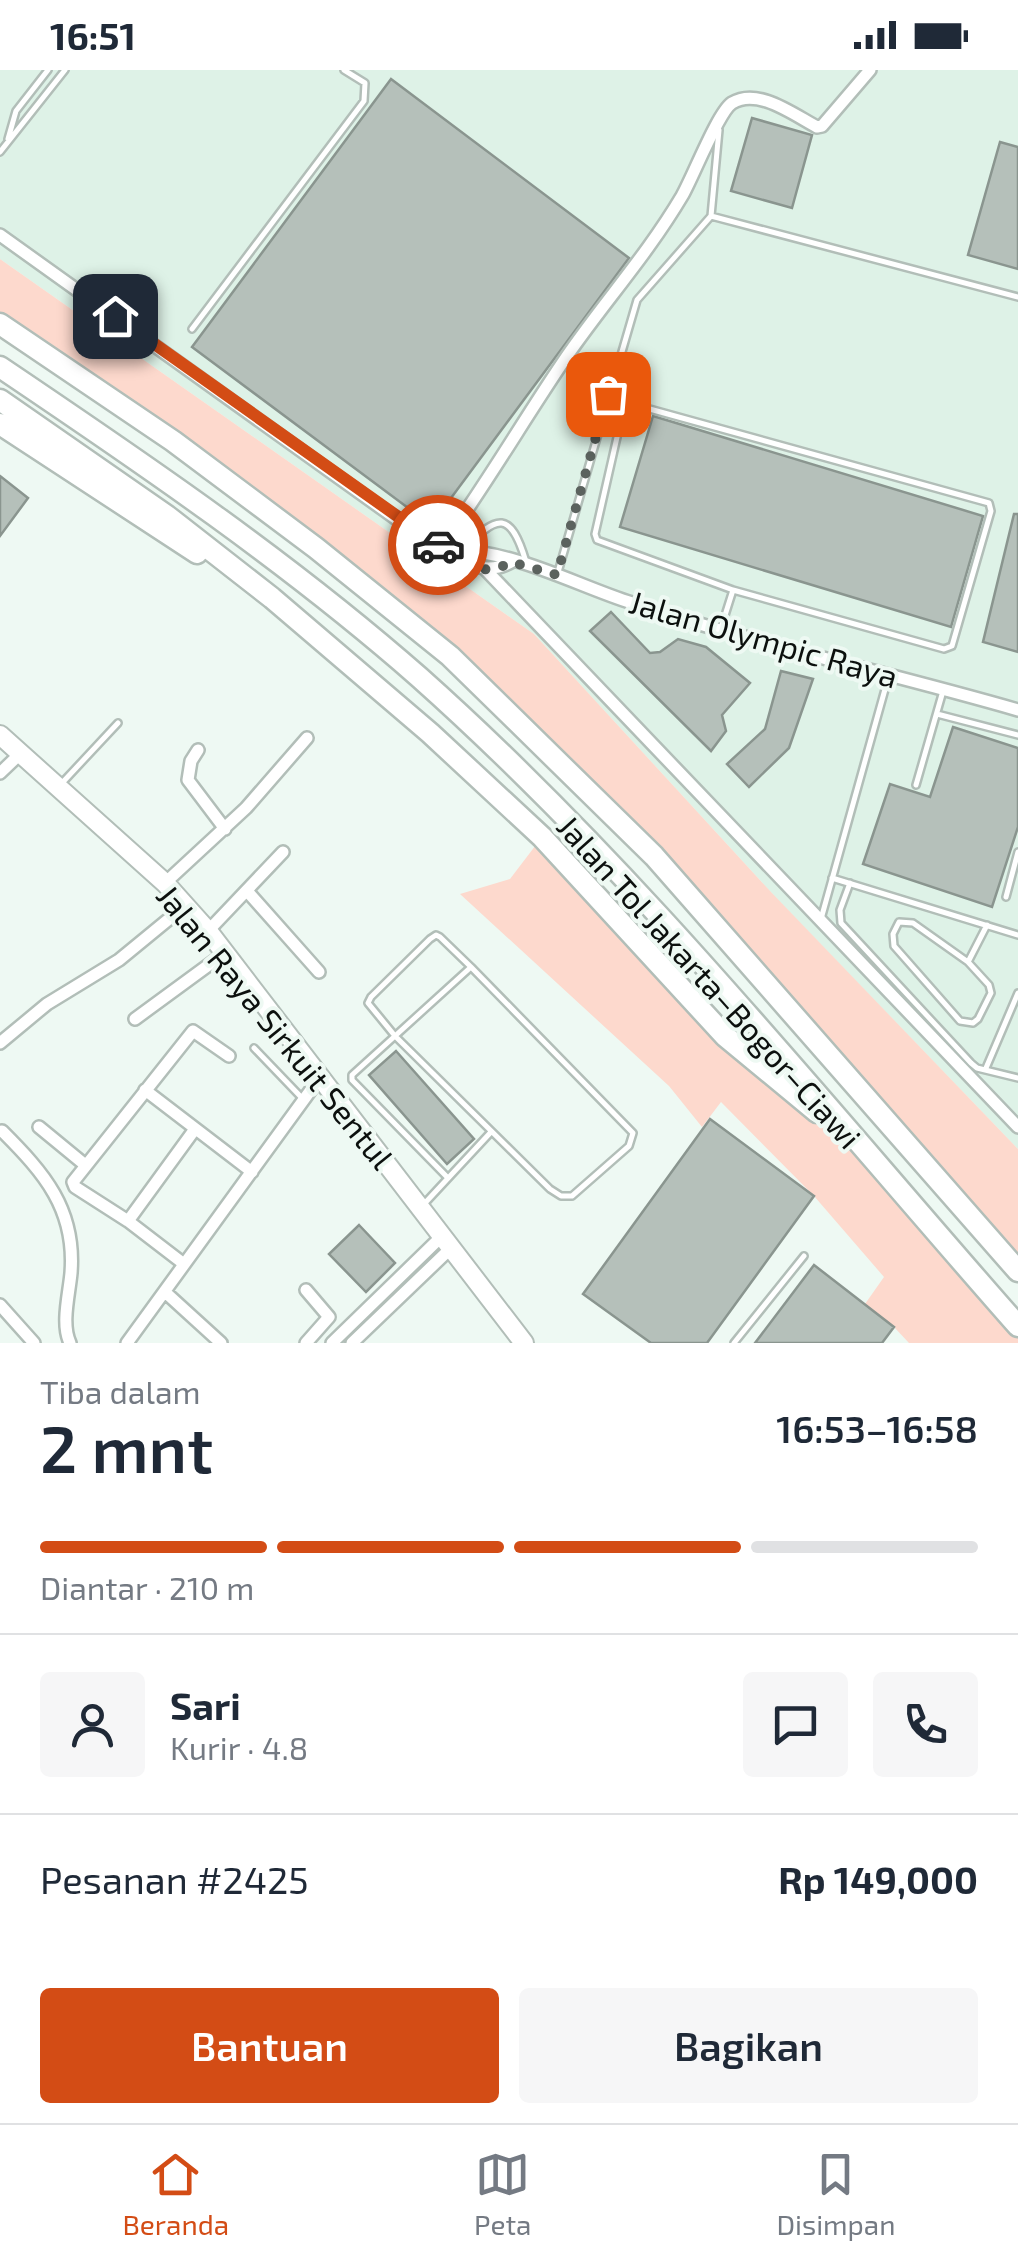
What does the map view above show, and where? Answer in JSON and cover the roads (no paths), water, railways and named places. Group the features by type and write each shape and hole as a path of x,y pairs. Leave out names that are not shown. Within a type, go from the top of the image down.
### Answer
{"highway":[{"name":"Jalan Tol Jakarta–Bogor–Ciawi","path":"0,324 173,441 316,548 450,656 654,856 1018,1271"},
{"name":"Jalan Tol Jakarta–Bogor–Ciawi","path":"0,367 163,477 295,576 418,677 624,876 1018,1326"},
{"path":"0,400 167,516 272,598 494,788 725,1036 864,1151"},
{"path":"0,424 158,530 272,598"}],"main road":[{"name":"Jalan Raya Sirkuit Sentul","path":"0,734 186,905 322,1076 524,1343"}],"street":[{"path":"454,553 486,484 565,359 659,235 731,104 746,98 769,102 822,126 870,70"},
{"name":"Jalan Olympic Raya","path":"0,236 419,535 485,569 499,569 511,562"},
{"name":"Jalan Olympic Raya","path":"454,553 499,555 632,603 1018,710"},
{"path":"485,569 1018,1127"},
{"path":"165,883 259,794 307,738"},
{"path":"198,750 188,780 224,829"},
{"path":"0,773 22,753"},
{"path":"208,931 283,852"},
{"path":"246,892 319,972"},
{"path":"0,1043 47,1004 119,960 186,905"},
{"path":"135,1019 225,952"},
{"path":"184,1264 128,1221 74,1188 72,1182 192,1031 229,1056"},
{"path":"127,1343 322,1076"},
{"path":"145,1090 252,1172"},
{"path":"39,1127 84,1164"},
{"path":"128,1221 195,1129"},
{"path":"2,1131 47,1178 63,1212 72,1269 66,1341"},
{"path":"332,1343 446,1243"},
{"path":"352,1343 446,1243"},
{"path":"306,1290 329,1317 306,1343"},
{"path":"164,1292 221,1343"},
{"path":"0,1305 34,1343"}],"lane":[{"path":"8,141 12,118 48,70"},
{"path":"0,152 65,70"},
{"path":"192,329 364,101 364,83 344,70"},
{"path":"557,575 637,300 712,216 720,118"},
{"path":"712,216 1018,297"},
{"path":"576,370 618,358"},
{"path":"628,403 991,506 955,641 944,650 733,590 597,540 595,534 622,411 628,403"},
{"path":"454,553 489,524 499,521 509,524 516,533 526,565"},
{"path":"721,628 733,590"},
{"path":"820,922 890,674"},
{"path":"916,785 944,688"},
{"path":"937,714 1018,736"},
{"path":"58,786 118,722"},
{"path":"1006,897 1018,852"},
{"path":"832,878 1018,935"},
{"path":"850,883 840,910 841,922 971,1063 1018,1078"},
{"path":"900,922 913,923 968,962 989,985 991,993 978,1019 966,1024 960,1022 894,946 892,934 900,922"},
{"path":"968,962 987,925"},
{"path":"436,935 471,967 634,1133 629,1146 572,1196 561,1196 491,1132 395,1036 368,1003 436,935"},
{"path":"448,1178 352,1080 354,1072 471,967"},
{"path":"986,1068 1018,994"},
{"path":"254,1048 304,1100"},
{"path":"420,1208 491,1132"},
{"path":"734,1343 804,1256"}]}
